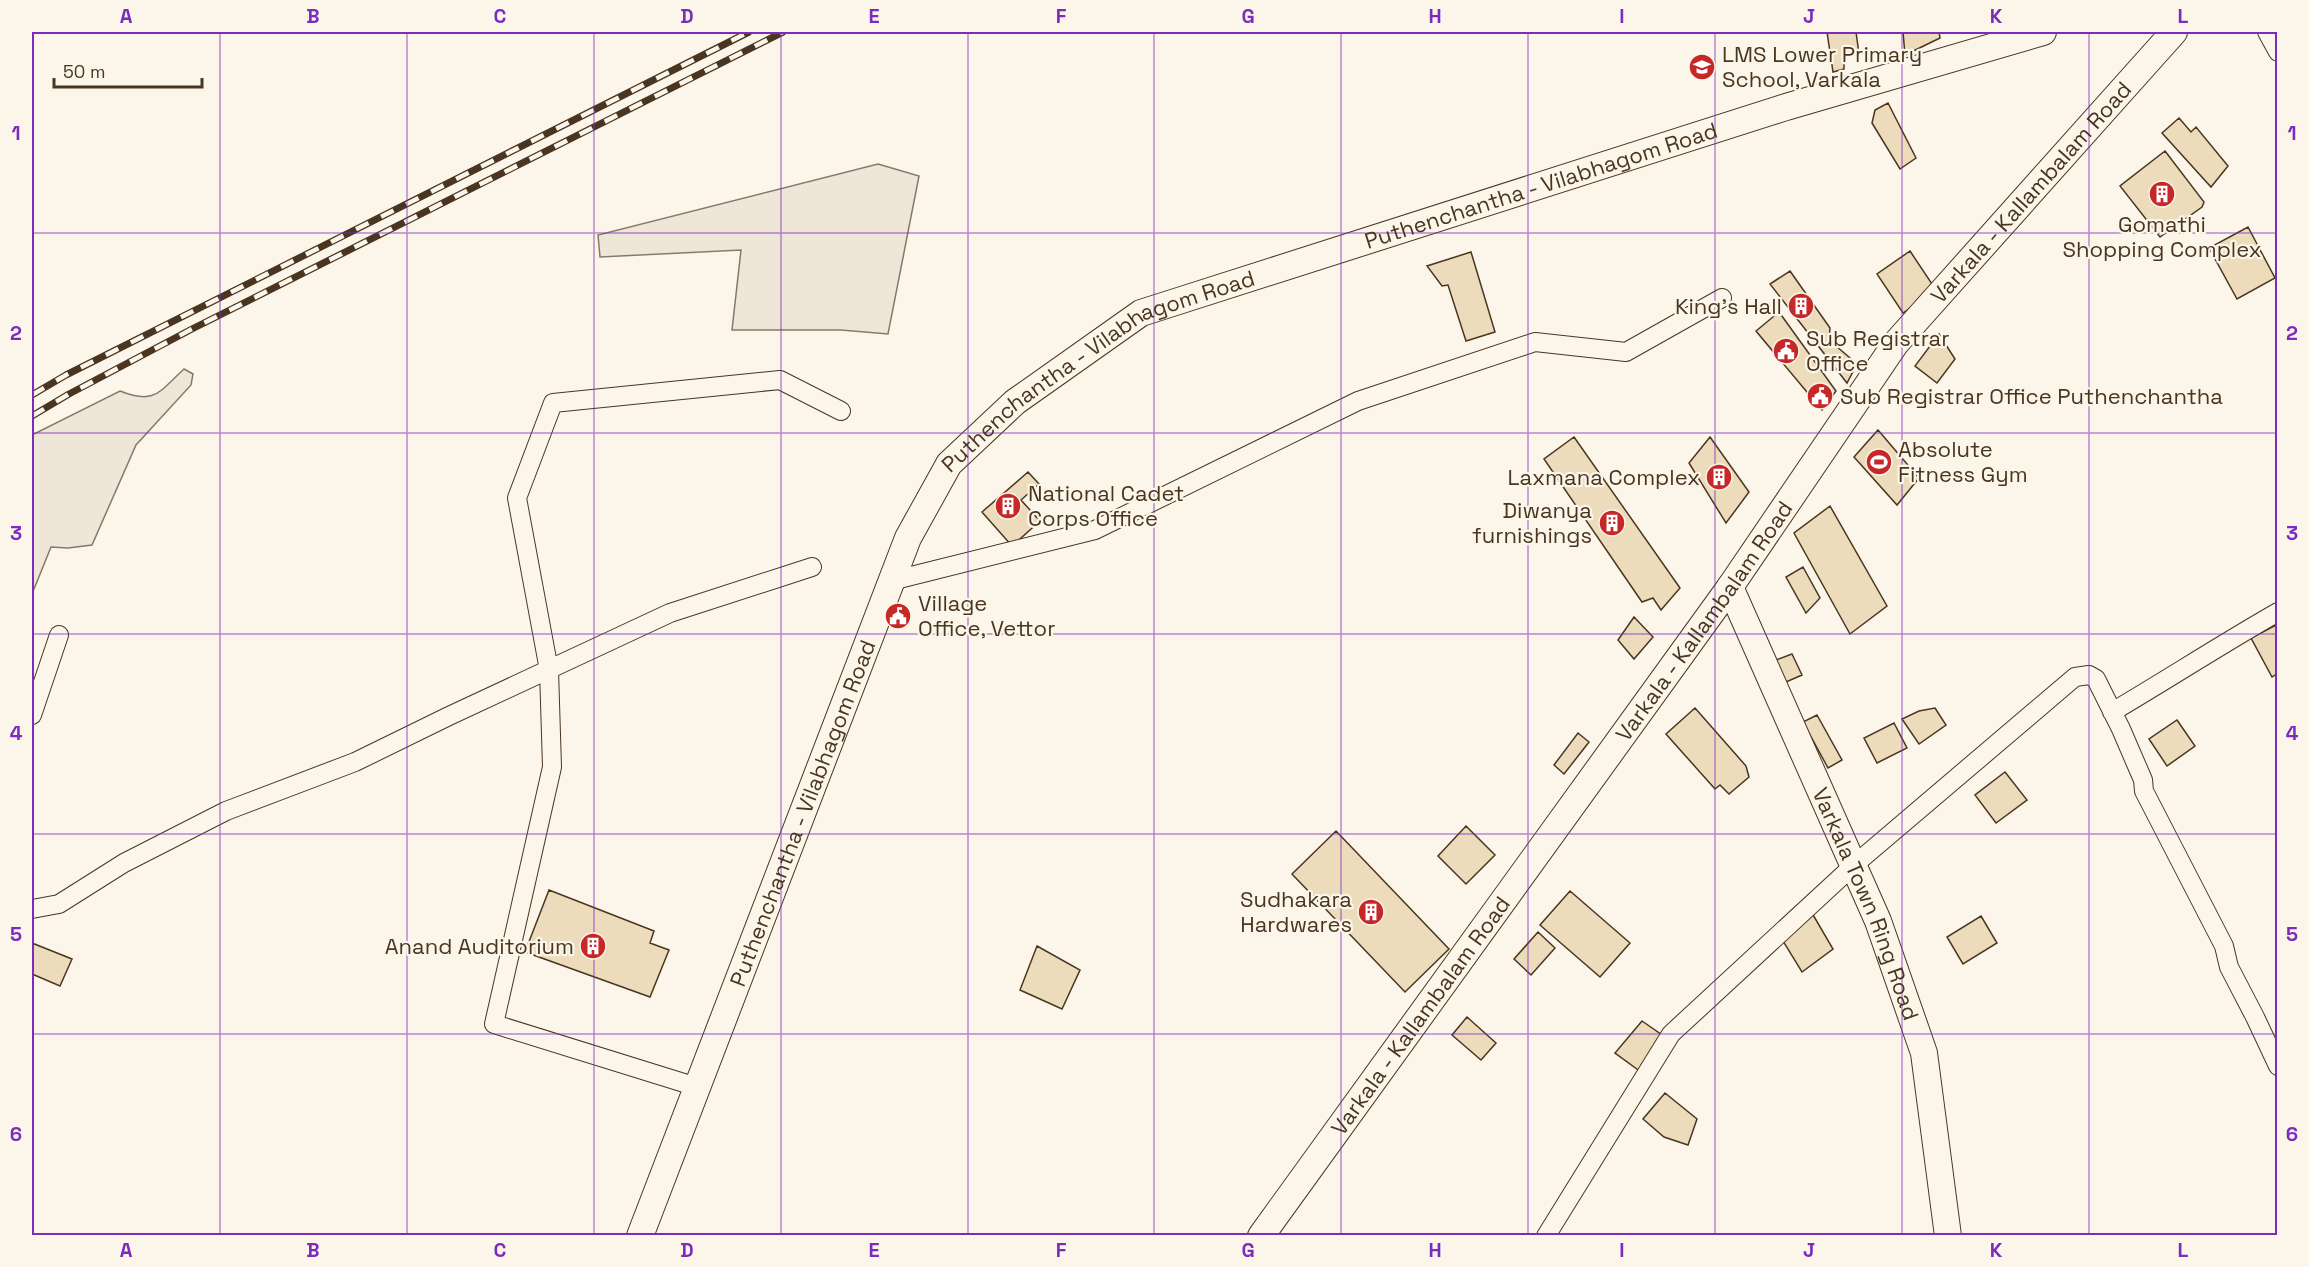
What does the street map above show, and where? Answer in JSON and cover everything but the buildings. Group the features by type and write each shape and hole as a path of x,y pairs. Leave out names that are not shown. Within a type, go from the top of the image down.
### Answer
{"main road":[{"name":"Puthenchantha - Vilabhagom Road","path":"640,1236 908,538 949,464 1015,402 1141,313 1786,106 2043,32"},
{"name":"Varkala - Kallambalam Road","path":"1263,1234 1730,587 1896,343 2174,32"},
{"name":"Varkala Town Ring Road","path":"1730,587 1878,921 1924,1053 1948,1236"}],"street":[{"path":"2267,32 2277,52"},
{"path":"891,581 1095,530 1358,401 1535,342 1626,352 1722,298"},
{"path":"698,1087 494,1024 552,767 549,670 517,498 553,403 780,380 841,411"},
{"path":"32,909 59,904 124,863 226,812 355,762 670,613 812,567"},
{"path":"2112,712 2277,612"},
{"path":"32,715 59,635"},
{"path":"1546,1236 1671,1034 1854,865 2075,677 2089,675 2096,679 2143,780 2144,791 2224,946 2229,967 2273,1042 2277,1066"}],"shaded area":[{"path":"878,164 919,176 888,334 841,330 732,330 741,250 600,257 598,235"},
{"path":"184,369 193,374 191,385 136,445 92,545 68,548 51,547 32,594 32,435 120,391 141,397 156,394"}],"railway":[{"path":"32,395 66,375 749,32"},
{"path":"32,416 192,329 783,32"}],"place":[{"name":"LMS Lower Primary School, Varkala","path":"1702,67"},
{"name":"Gomathi Shopping Complex","path":"2162,194"},
{"name":"King's Hall","path":"1801,306"},
{"name":"Sub Registrar Office","path":"1786,351"},
{"name":"Sub Registrar Office Puthenchantha","path":"1820,396"},
{"name":"Absolute Fitness Gym","path":"1879,462"},
{"name":"Laxmana Complex","path":"1719,477"},
{"name":"National Cadet Corps Office","path":"1008,506"},
{"name":"Diwanya furnishings","path":"1612,523"},
{"name":"Village Office, Vettor","path":"898,616"},
{"name":"Sudhakara Hardwares","path":"1371,912"},
{"name":"Anand Auditorium","path":"593,946"}]}
